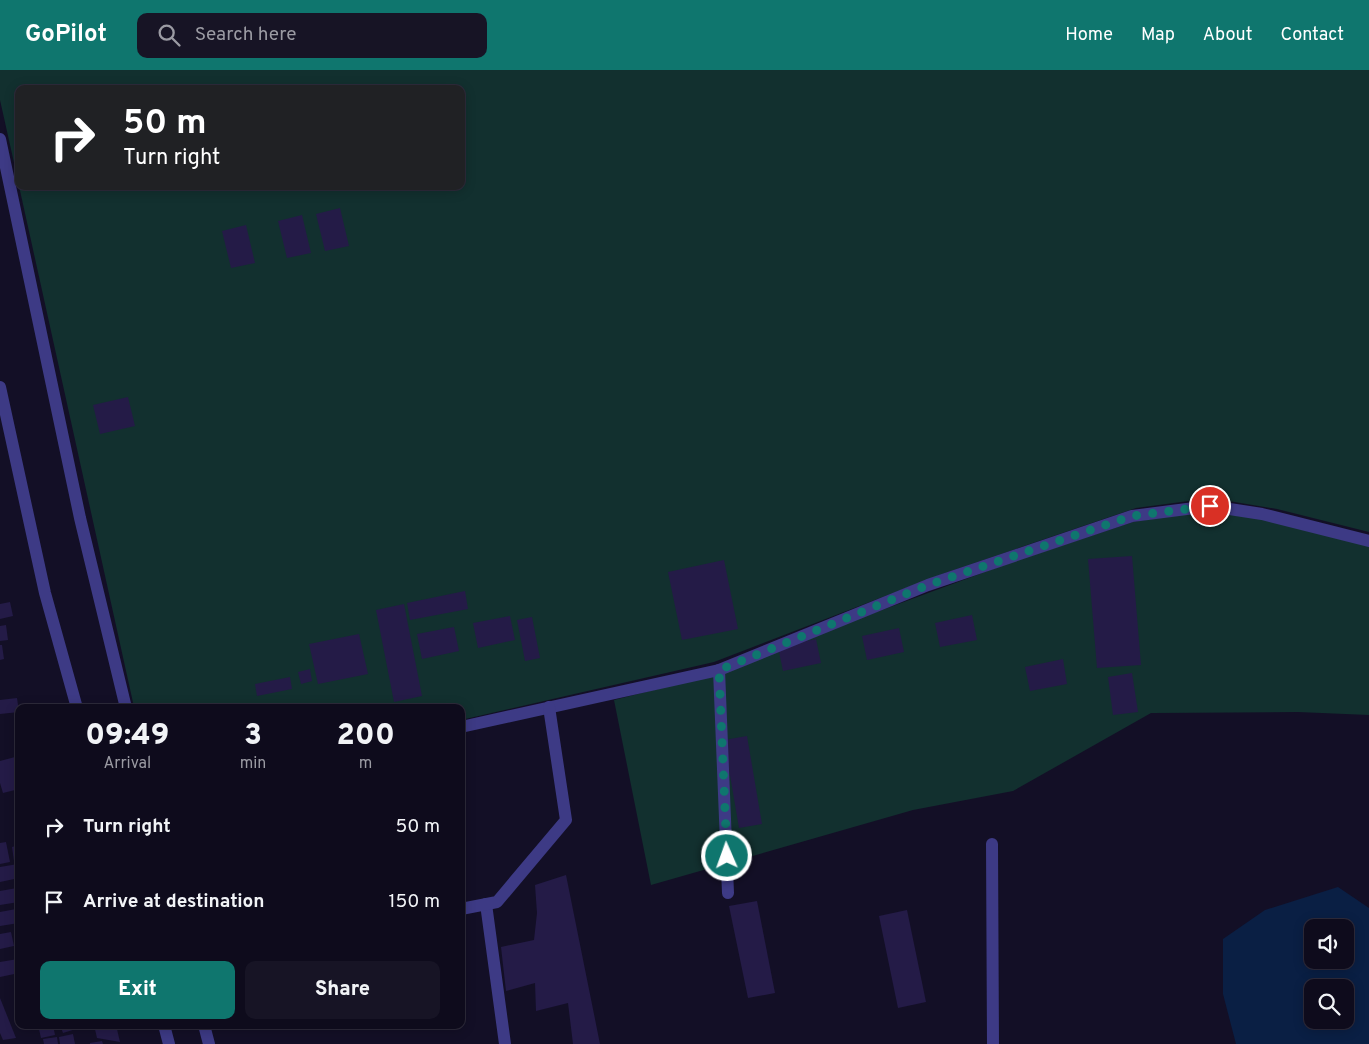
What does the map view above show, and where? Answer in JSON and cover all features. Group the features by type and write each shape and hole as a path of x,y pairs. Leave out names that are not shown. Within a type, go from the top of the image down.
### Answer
{"street":[{"path":"0,139 80,518 125,704"},
{"path":"0,387 45,593 76,704"},
{"path":"465,726 719,670 928,585 1132,516 1210,506 1262,514 1369,541"},
{"path":"719,670 728,893"},
{"path":"465,908 497,902 566,820 549,708"},
{"path":"992,844 993,1044"},
{"path":"486,904 505,1044"},
{"path":"165,1029 169,1044"},
{"path":"205,1029 209,1044"}],"green space":[{"path":"0,70 1369,70 1369,532 1277,509 1211,498 1136,508 945,573 714,662 465,719 465,704 133,704 20,190 465,190 465,85 15,85 15,167 0,100"},
{"path":"1207,510 1259,516 1369,545 1369,715 1298,712 1151,713 1013,791 913,810 651,885 614,700 721,673 828,630 1012,562 1133,522"}],"water":[{"path":"1338,887 1369,908 1369,1044 1236,1044 1223,994 1223,939 1265,910"}],"building":[{"path":"340,208 349,246 325,251 316,214"},
{"path":"302,215 311,253 287,258 278,221"},
{"path":"246,225 255,263 231,268 222,231"},
{"path":"128,397 135,426 100,434 93,405"},
{"path":"1132,556 1141,665 1097,668 1088,559"},
{"path":"724,560 738,629 682,640 668,572"},
{"path":"465,591 468,609 410,620 407,603"},
{"path":"10,602 13,616 0,619 0,604"},
{"path":"404,604 422,696 394,702 376,610"},
{"path":"972,615 977,640 940,647 935,623"},
{"path":"510,616 515,640 478,648 473,623"},
{"path":"532,617 540,658 525,661 517,620"},
{"path":"6,625 8,640 0,641 0,626"},
{"path":"454,627 459,651 422,659 417,634"},
{"path":"899,628 904,652 867,660 862,636"},
{"path":"359,634 368,674 318,684 309,644"},
{"path":"816,639 821,663 783,671 778,647"},
{"path":"0,645 2,645 4,659 0,660"},
{"path":"1063,659 1067,684 1030,691 1025,667"},
{"path":"310,669 312,681 301,684 298,672"},
{"path":"1132,673 1138,712 1113,715 1108,677"},
{"path":"290,677 292,689 257,696 255,684"},
{"path":"17,698 18,704 15,704 15,712 0,714 0,700"},
{"path":"747,736 762,824 739,828 724,740"},
{"path":"15,757 15,790 3,793 0,783 0,761"},
{"path":"6,842 10,862 0,864 0,843"},
{"path":"15,846 14,861 12,847"},
{"path":"15,864 15,879 0,882 0,867"},
{"path":"566,875 600,1044 573,1044 568,1003 536,1011 535,983 506,991 501,947 534,940 537,913 535,885"},
{"path":"15,888 15,903 0,905 0,891"},
{"path":"757,901 775,993 748,998 729,906"},
{"path":"15,909 15,924 0,926 0,912"},
{"path":"907,910 926,1002 898,1008 879,916"},
{"path":"11,932 14,946 0,949 0,934"},
{"path":"15,960 15,974 0,977 0,962"},
{"path":"0,998 16,1038 3,1040 0,1033"},
{"path":"39,1029 54,1029 55,1035 41,1038"},
{"path":"62,1029 76,1029 63,1033"},
{"path":"95,1029 117,1029 120,1042 97,1038"},
{"path":"73,1034 75,1044 60,1044 59,1037"},
{"path":"57,1037 58,1044 44,1044 43,1039"},
{"path":"102,1041 103,1044 90,1044 90,1043"}],"route":[{"path":"727,856 719,670 928,585 1132,516 1210,506"}]}
